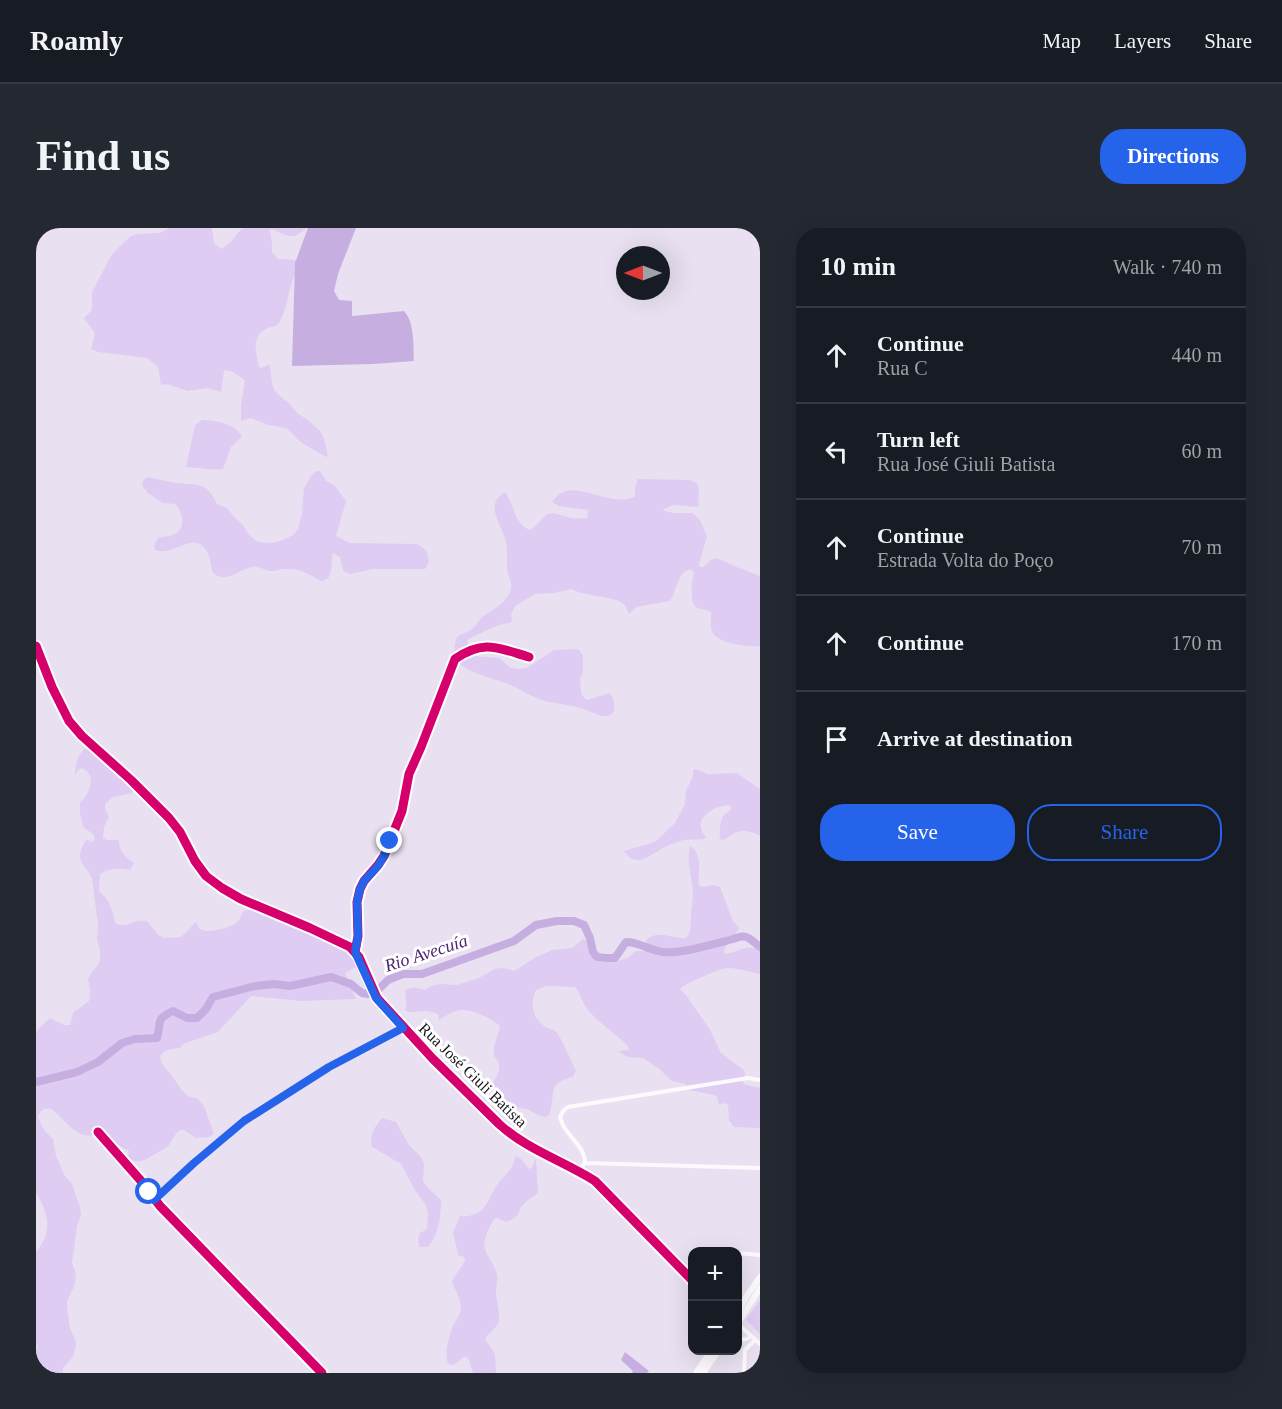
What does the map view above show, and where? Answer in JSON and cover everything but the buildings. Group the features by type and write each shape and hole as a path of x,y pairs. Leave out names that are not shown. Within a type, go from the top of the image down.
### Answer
{"main road":[{"path":"742,1304 760,1277"},
{"path":"742,1317 760,1288"},
{"path":"696,1373 709,1355"},
{"path":"703,1373 716,1355"}],"street":[{"path":"36,646 52,687 69,721 169,818 206,876 241,898 343,942 355,952 358,936 357,902 360,889 384,856 402,811 409,774 454,659 480,646 529,657"},
{"name":"Rua José Giuli Batista","path":"355,952 376,998 508,1133 595,1181 688,1275"},
{"path":"154,1200 244,1121 329,1067 403,1028"},
{"path":"578,1170 585,1163 585,1157 578,1144 563,1127 560,1118 568,1107 748,1078 760,1080"},
{"path":"98,1132 142,1182 154,1200 322,1373"},
{"path":"585,1163 760,1168"},
{"path":"742,1253 760,1255"},
{"path":"742,1328 760,1344"},
{"path":"742,1340 753,1338"},
{"path":"744,1373 745,1350 753,1338"},
{"path":"742,1346 745,1350"}],"shaded area":[{"path":"169,228 212,228 214,243 221,249 243,228 306,229 292,236 270,229 272,252 278,259 300,260 279,323 261,332 256,341 256,351 259,367 270,365 275,391 297,413 320,431 328,456 302,443 286,428 268,425 251,418 241,421 245,380 231,371 224,370 221,392 207,388 188,391 167,384 161,385 158,367 147,358 98,352 91,349 95,333 84,318 92,310 92,292 112,254 131,236 160,233"},
{"path":"308,228 356,228 338,274 334,291 339,300 352,301 352,316 404,311 412,328 414,361 292,366 295,263"},
{"path":"202,420 235,428 242,436 231,447 223,469 186,467 195,425"},
{"path":"316,471 320,471 326,481 335,486 346,501 336,536 350,543 417,544 428,556 429,562 425,569 373,569 350,574 343,571 340,557 333,553 330,575 321,581 296,569 271,571 255,567 224,577 213,573 208,554 203,546 197,543 169,550 155,550 154,545 158,538 177,533 182,520 175,504 163,503 143,487 144,479 148,477 205,488 217,504 227,508 243,525 249,535 258,542 272,543 293,535 298,529 304,488"},
{"path":"638,479 690,480 697,483 698,507 673,505 662,510 673,513 693,513 700,520 707,536 700,567 717,558 760,576 760,646 733,644 715,635 711,626 711,612 697,608 692,600 694,572 690,569 682,574 670,601 636,607 629,614 625,605 619,601 571,589 535,594 515,606 510,623 494,627 467,640 475,656 499,658 511,668 520,669 527,668 554,650 578,649 583,655 581,694 587,700 610,693 614,706 611,715 601,715 581,708 544,701 463,667 456,657 457,637 471,630 482,617 501,604 511,590 507,570 506,542 495,509 495,503 499,497 505,492 520,523 530,530 550,513 572,518 587,518 588,510 559,506 552,502 560,494 580,491 614,499 625,499 635,496"},
{"path":"90,744 127,779 134,790 132,793 113,797 105,804 109,817 104,827 103,838 119,840 123,854 134,863 130,870 115,869 100,874 99,892 109,902 116,924 126,925 147,921 158,935 165,938 181,937 196,922 202,930 219,930 233,925 244,911 252,909 334,942 347,950 358,966 345,973 356,999 301,1001 251,996 218,1032 183,1044 180,1048 164,1052 160,1057 164,1066 183,1091 197,1098 204,1106 214,1134 209,1137 196,1138 180,1130 167,1147 145,1160 128,1158 129,1151 96,1134 89,1136 77,1132 51,1109 41,1111 38,1117 44,1130 53,1139 56,1156 65,1176 72,1184 81,1215 77,1226 72,1263 76,1274 74,1287 67,1301 70,1328 76,1345 73,1357 63,1368 63,1373 36,1373 36,1349 38,1347 36,1343 36,1252 45,1237 47,1223 44,1208 36,1193 36,1032 50,1018 64,1025 70,1025 73,1013 89,1001 88,979 100,960 92,879 80,858 85,841 92,842 95,839 93,834 83,827 80,813 80,803 89,790 91,780 87,771 82,768 75,776 78,758"},
{"path":"695,769 708,774 737,773 760,789 760,836 741,831 720,839 722,820 731,809 730,805 724,806 711,811 702,819 702,831 706,837 704,839 679,841 642,859 633,859 624,851 655,842 675,823 685,804 686,791"},
{"path":"690,846 697,854 699,885 720,887 733,921 739,928 725,948 725,954 745,948 760,949 760,974 727,968 689,983 680,989 709,1028 721,1053 744,1070 744,1084 760,1088 760,1128 734,1127 729,1120 728,1105 725,1103 719,1105 714,1095 690,1090 685,1084 672,1081 643,1058 628,1057 622,1054 619,1051 628,1050 628,1046 589,1011 575,987 547,986 536,990 533,999 536,1018 543,1025 555,1031 576,1071 573,1077 555,1086 549,1115 546,1117 527,1109 508,1106 497,1100 490,1089 499,1071 499,1063 494,1056 494,1047 500,1026 482,1015 467,1010 456,1011 439,1020 438,1014 428,1011 409,1012 405,1010 406,990 408,989 425,990 440,984 457,985 479,978 494,969 503,968 514,971 552,950 572,948 583,939 589,942 596,958 601,962 614,962 628,958 636,951 649,951 646,940 656,935 686,938 690,930 693,896 689,863"},
{"path":"382,1118 396,1122 409,1145 421,1157 424,1164 423,1181 441,1200 439,1225 428,1247 419,1247 418,1240 420,1233 427,1229 426,1205 401,1164 372,1147 373,1131"},
{"path":"517,1156 529,1169 536,1160 538,1193 523,1205 516,1217 506,1222 494,1219 487,1233 484,1245 497,1275 496,1294 499,1321 485,1339 495,1354 496,1373 473,1373 467,1357 453,1365 448,1364 447,1359 449,1340 461,1308 452,1281 465,1261 464,1257 458,1255 453,1232 460,1216 469,1216 481,1211"},
{"path":"760,1300 760,1334 746,1320"},
{"path":"625,1352 649,1371 632,1373 633,1371 621,1360"}],"waterway":[{"name":"Rio Avecuía","path":"36,1082 77,1072 98,1062 122,1043 135,1039 157,1038 163,1017 173,1011 187,1018 197,1018 213,997 255,986 274,984 290,986 331,977 351,984 362,993 368,994 378,990 388,980 403,974 422,974 514,941 536,925 557,921 574,921 584,925 593,952 597,957 615,958 626,942 663,952 679,952 745,937 760,947"}],"cycle path":[{"path":"36,646 52,687 69,721 169,818 206,876 241,899 350,947 359,957 377,998 433,1059 499,1124 521,1141 595,1181 688,1276"},
{"path":"355,952 358,936 357,902 360,889 384,856 402,811 409,774 455,659 483,647 500,648 529,657"},
{"path":"98,1132 160,1206 322,1373"}],"route":[{"path":"149,1192 154,1200 244,1121 329,1067 403,1028 376,998 355,952 358,936 357,902 360,889 378,866 390,841"}]}
